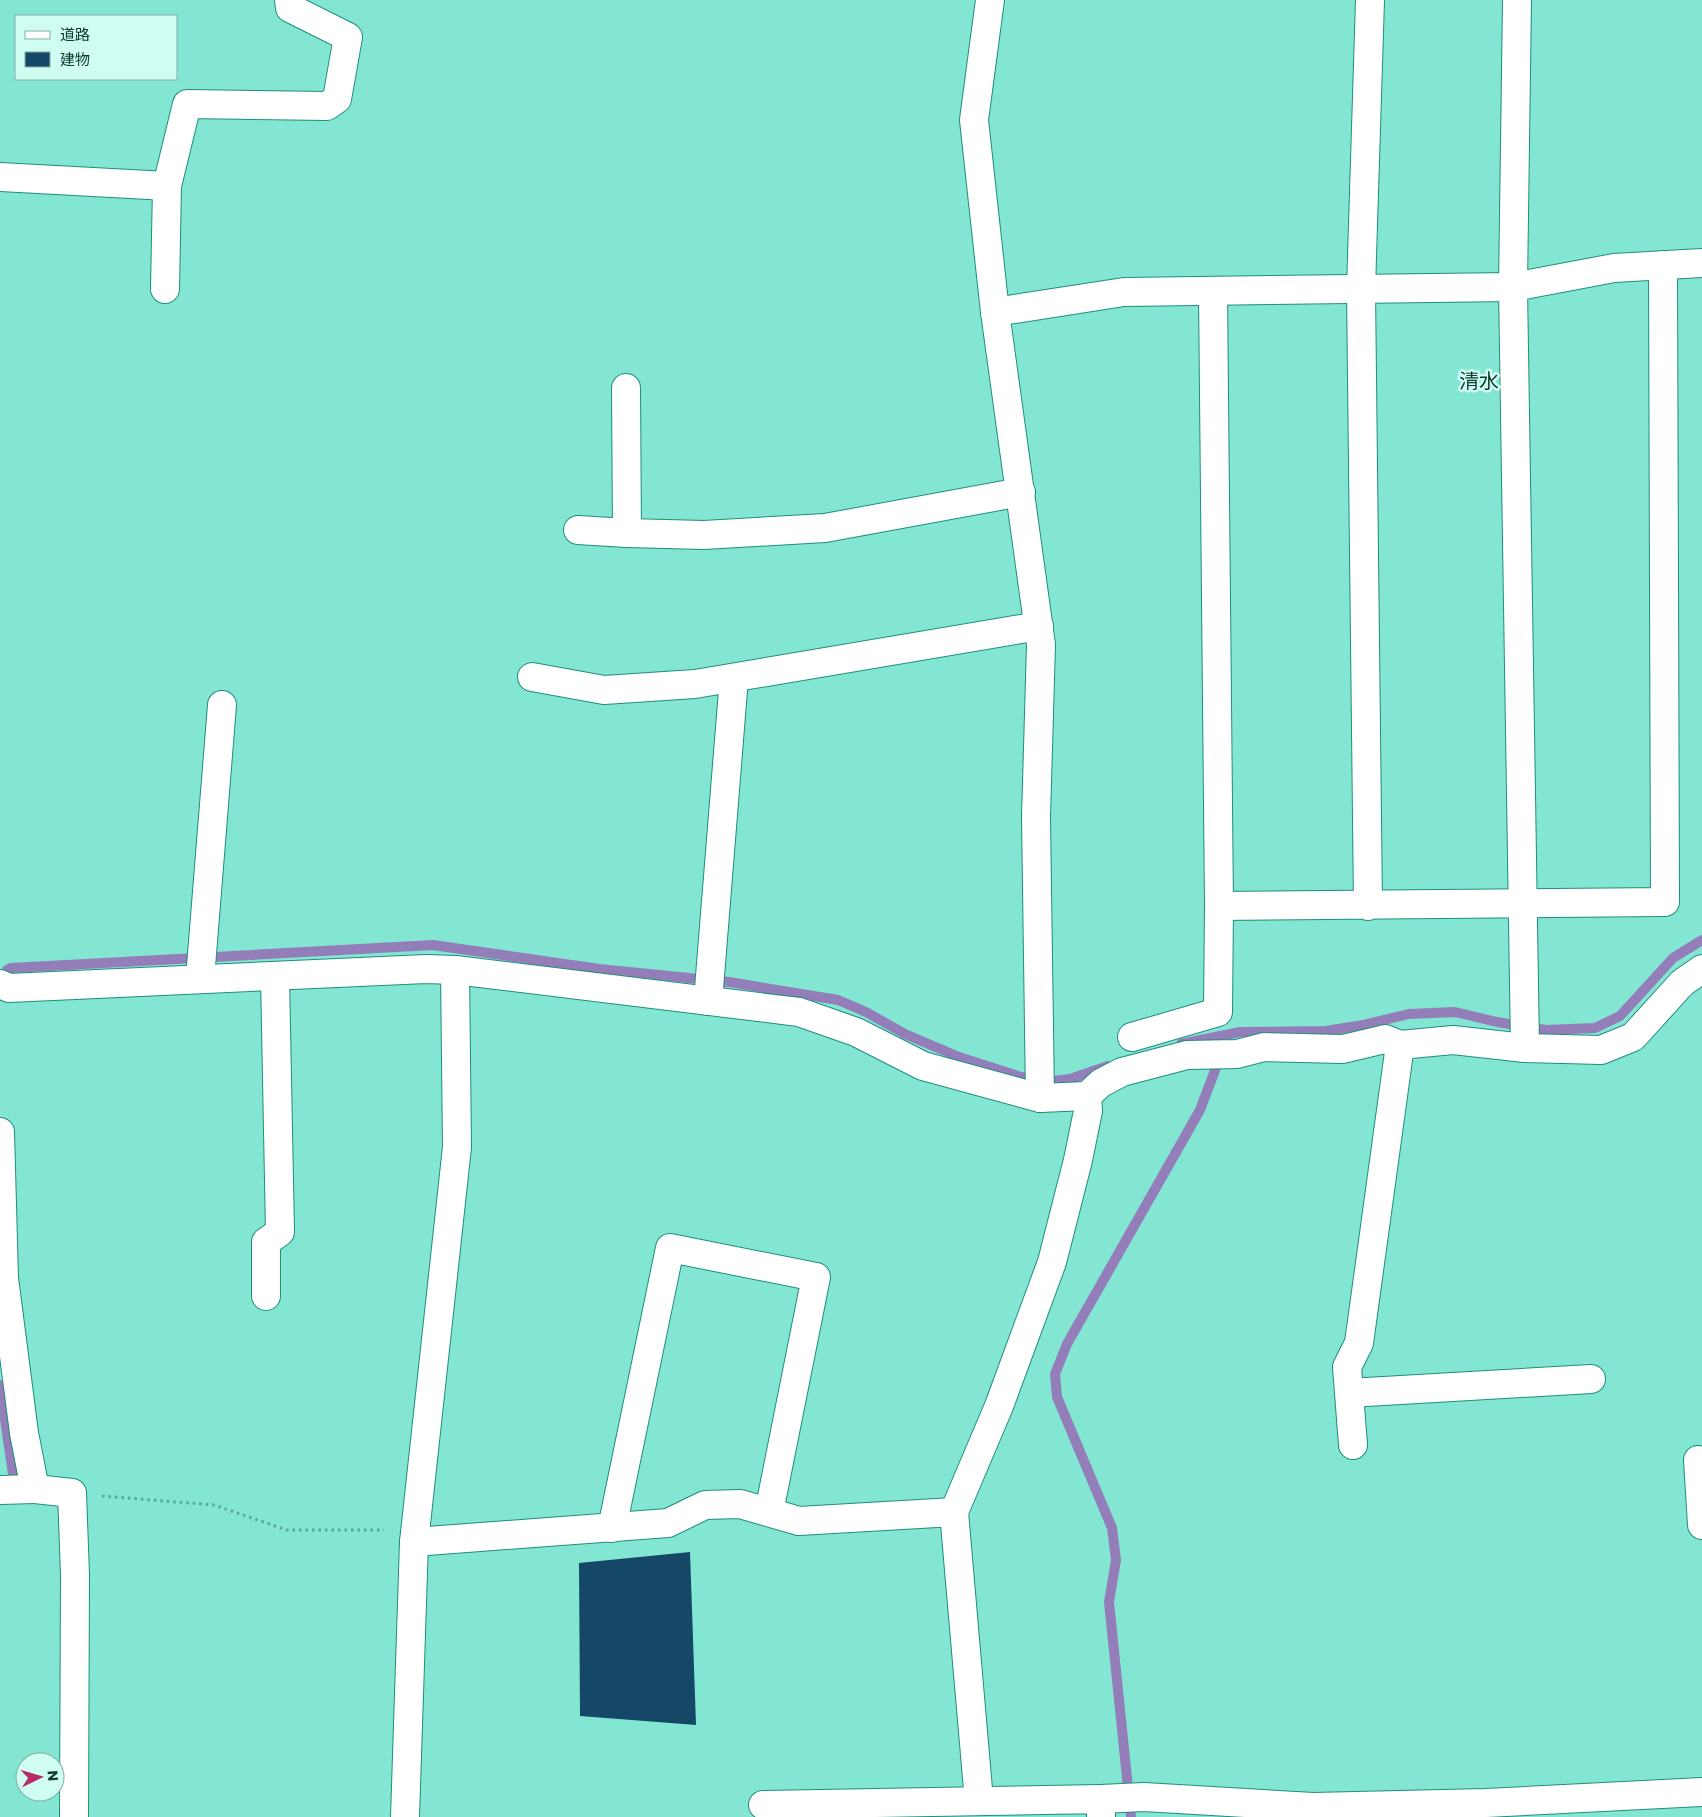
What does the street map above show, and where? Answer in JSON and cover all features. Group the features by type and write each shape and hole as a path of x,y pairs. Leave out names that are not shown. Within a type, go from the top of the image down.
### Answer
{"street":[{"path":"165,289 167,186 187,104 327,106 337,99 348,37 290,8 289,0"},
{"path":"990,0 974,120 995,312 1041,645 1036,817 1040,1087"},
{"path":"1368,906 1361,289 1370,0"},
{"path":"1518,0 1512,287 1525,1032"},
{"path":"0,177 167,186"},
{"path":"995,312 1124,292 1512,287 1614,268 1702,263"},
{"path":"1219,906 1665,902 1663,265"},
{"path":"1132,1037 1218,1012 1219,906 1213,291"},
{"path":"626,388 626,533"},
{"path":"578,530 704,534 825,528 1021,492"},
{"path":"532,677 604,690 695,684 1039,626"},
{"path":"709,986 734,678"},
{"path":"201,966 222,705"},
{"path":"0,984 9,988 201,966 275,976 426,969 709,986 798,1012 856,1032 923,1066 1087,1096"},
{"path":"1087,1096 1101,1083 1122,1072 1186,1055 1237,1054 1264,1047 1343,1049 1385,1039 1400,1045 1525,1032 1601,1050 1633,1037 1682,983 1702,969"},
{"path":"405,1817 415,1536 457,1146 455,970"},
{"path":"266,1296 266,1242 280,1232 275,976"},
{"path":"1353,1445 1347,1367 1359,1343 1400,1045"},
{"path":"979,1802 954,1512 999,1406 1052,1262 1078,1160 1088,1111 1087,1096"},
{"path":"0,1132 4,1278 24,1433 17,1490 72,1493 75,1575 74,1817"},
{"path":"612,1528 670,1248 816,1277 769,1512"},
{"path":"1349,1393 1590,1379"},
{"path":"1698,1460 1702,1525"},
{"path":"415,1536 668,1524 705,1505 740,1504 799,1521 954,1512"},
{"path":"763,1805 979,1802 1313,1807 1486,1803 1702,1792"}],"path":[{"path":"72,1493 214,1505 287,1530 415,1536"}],"building":[{"path":"690,1552 696,1725 580,1716 579,1563"}],"waterway":[{"path":"1181,1044 1240,1032 1326,1031 1363,1025 1409,1014 1455,1012 1497,1022 1546,1030 1595,1028 1620,1016 1673,958 1702,940"},
{"path":"7,970 11,968 433,945 599,969 729,982 838,1000 866,1012 905,1034 959,1057 1021,1077 1054,1081 1070,1079 1108,1066"},
{"path":"1131,1817 1109,1602 1116,1560 1112,1528 1057,1397 1055,1374 1067,1344 1200,1110 1220,1057"},
{"path":"0,1385 15,1488"}],"district":[{"name":"清水","path":"1479,381"}]}
